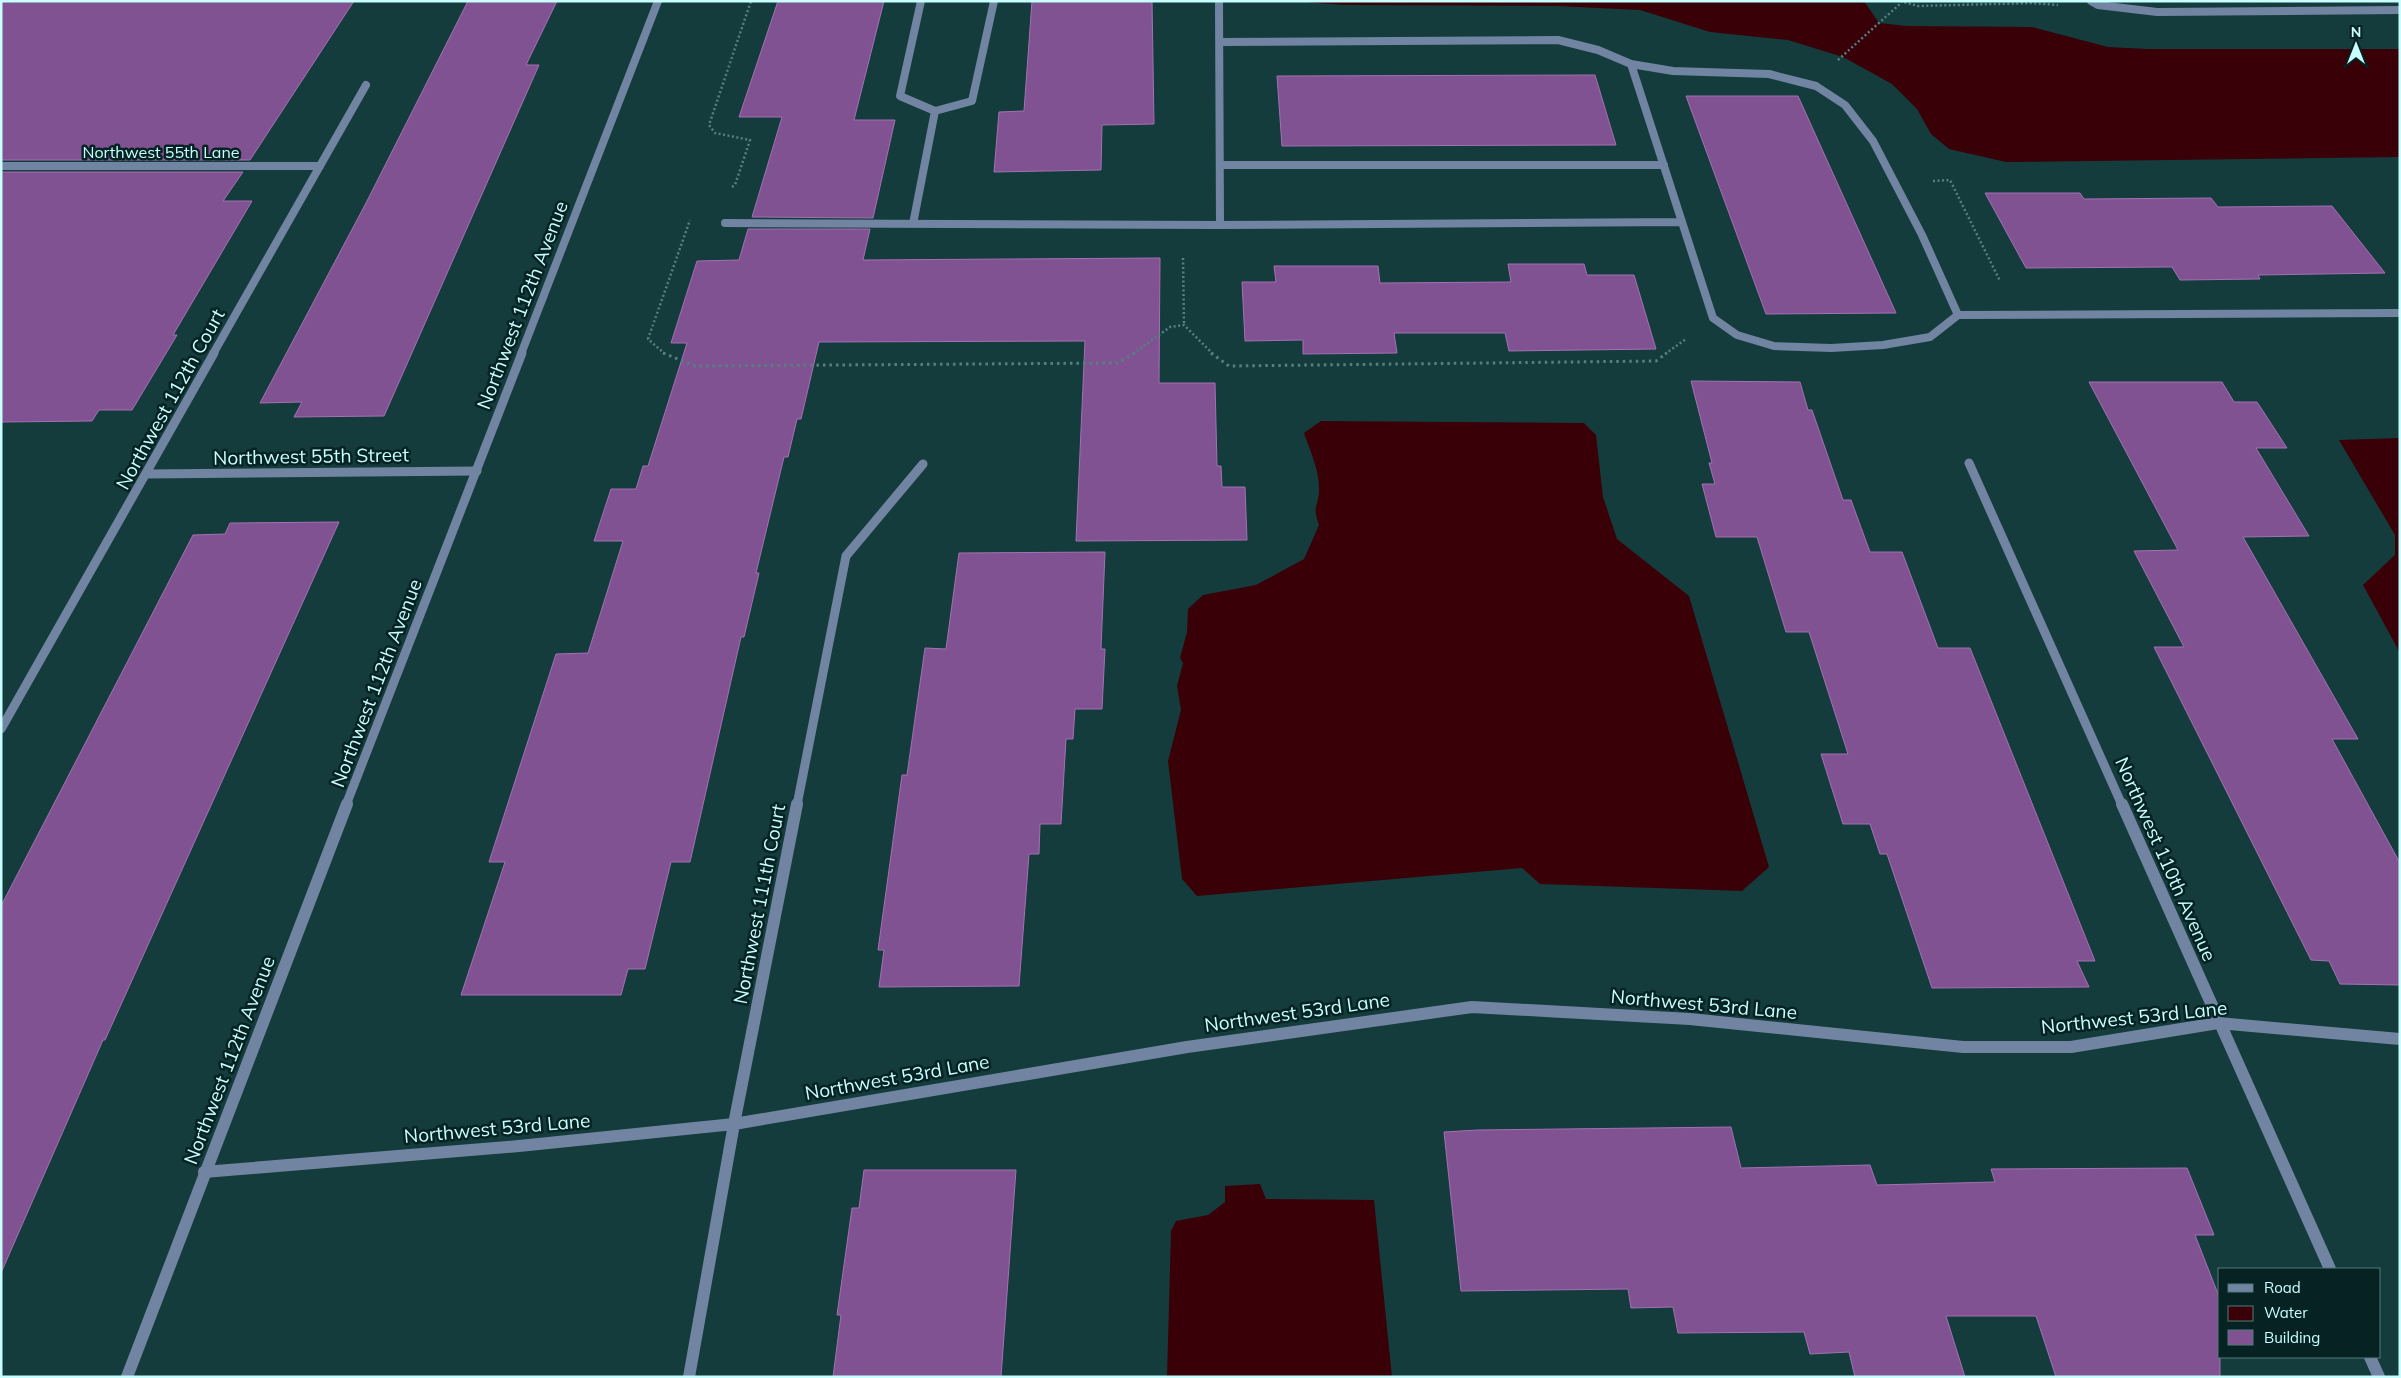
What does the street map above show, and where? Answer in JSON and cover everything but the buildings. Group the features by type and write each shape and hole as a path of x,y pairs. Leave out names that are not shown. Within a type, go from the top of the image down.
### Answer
{"street":[{"name":"Northwest 112th Avenue","path":"127,1377 204,1172 658,1"},
{"path":"921,1 900,96 935,111 972,101 994,1"},
{"path":"1219,1 1221,42 1220,225"},
{"path":"2092,1 2098,5 2157,12 2400,10"},
{"path":"1221,42 1558,40 1598,50 1631,64 1673,71 1769,74 1816,86 1845,106 1873,142 1922,235 1958,315"},
{"path":"1631,64 1713,318 1737,335 1774,346 1831,348 1883,345 1930,337 1958,315 2400,313"},
{"name":"Northwest 112th Court","path":"1,729 366,85"},
{"path":"914,224 935,111"},
{"path":"1221,165 1664,165"},
{"name":"Northwest 55th Lane","path":"1,166 320,166"},
{"path":"725,223 1220,225 1682,222"},
{"name":"Northwest 111th Court","path":"689,1377 734,1124 846,556 923,464"},
{"name":"Northwest 110th Avenue","path":"1969,464 2218,1023 2330,1268"},
{"name":"Northwest 55th Street","path":"146,474 477,471"},
{"name":"Northwest 53rd Lane","path":"204,1172 520,1146 734,1124 1187,1047 1472,1007 1690,1019 1964,1047 2071,1047 2218,1023 2400,1039"},
{"path":"2370,1358 2379,1377"}],"path":[{"path":"728,189 736,185 750,140 715,133 710,125 751,1"},
{"path":"1838,60 1901,3"},
{"path":"692,214 648,339 657,350 669,357 696,366 1116,363 1139,351 1170,327 1184,325"},
{"path":"1182,225 1184,325 1195,339 1216,358 1229,366 1623,363 1656,361 1713,318"}],"water":[{"path":"1292,1 1864,1 1879,23 1907,26 2032,27 2108,47 2148,49 2400,49 2400,157 2006,162 1949,149 1931,134 1917,109 1892,84 1843,57 1788,40 1710,32 1640,10 1557,6 1344,5"},
{"path":"1321,421 1584,423 1596,435 1603,497 1617,539 1689,596 1769,867 1742,891 1540,884 1522,868 1197,896 1182,879 1168,761 1181,710 1177,686 1183,663 1180,658 1187,632 1188,609 1203,595 1256,585 1304,559 1319,525 1316,510 1319,484 1312,454 1304,433"},
{"path":"2400,438 2400,653 2363,585 2395,555 2395,535 2339,440"},
{"path":"1260,1184 1266,1199 1374,1200 1392,1377 1167,1377 1171,1231 1176,1221 1208,1215 1225,1202 1225,1186"}]}
